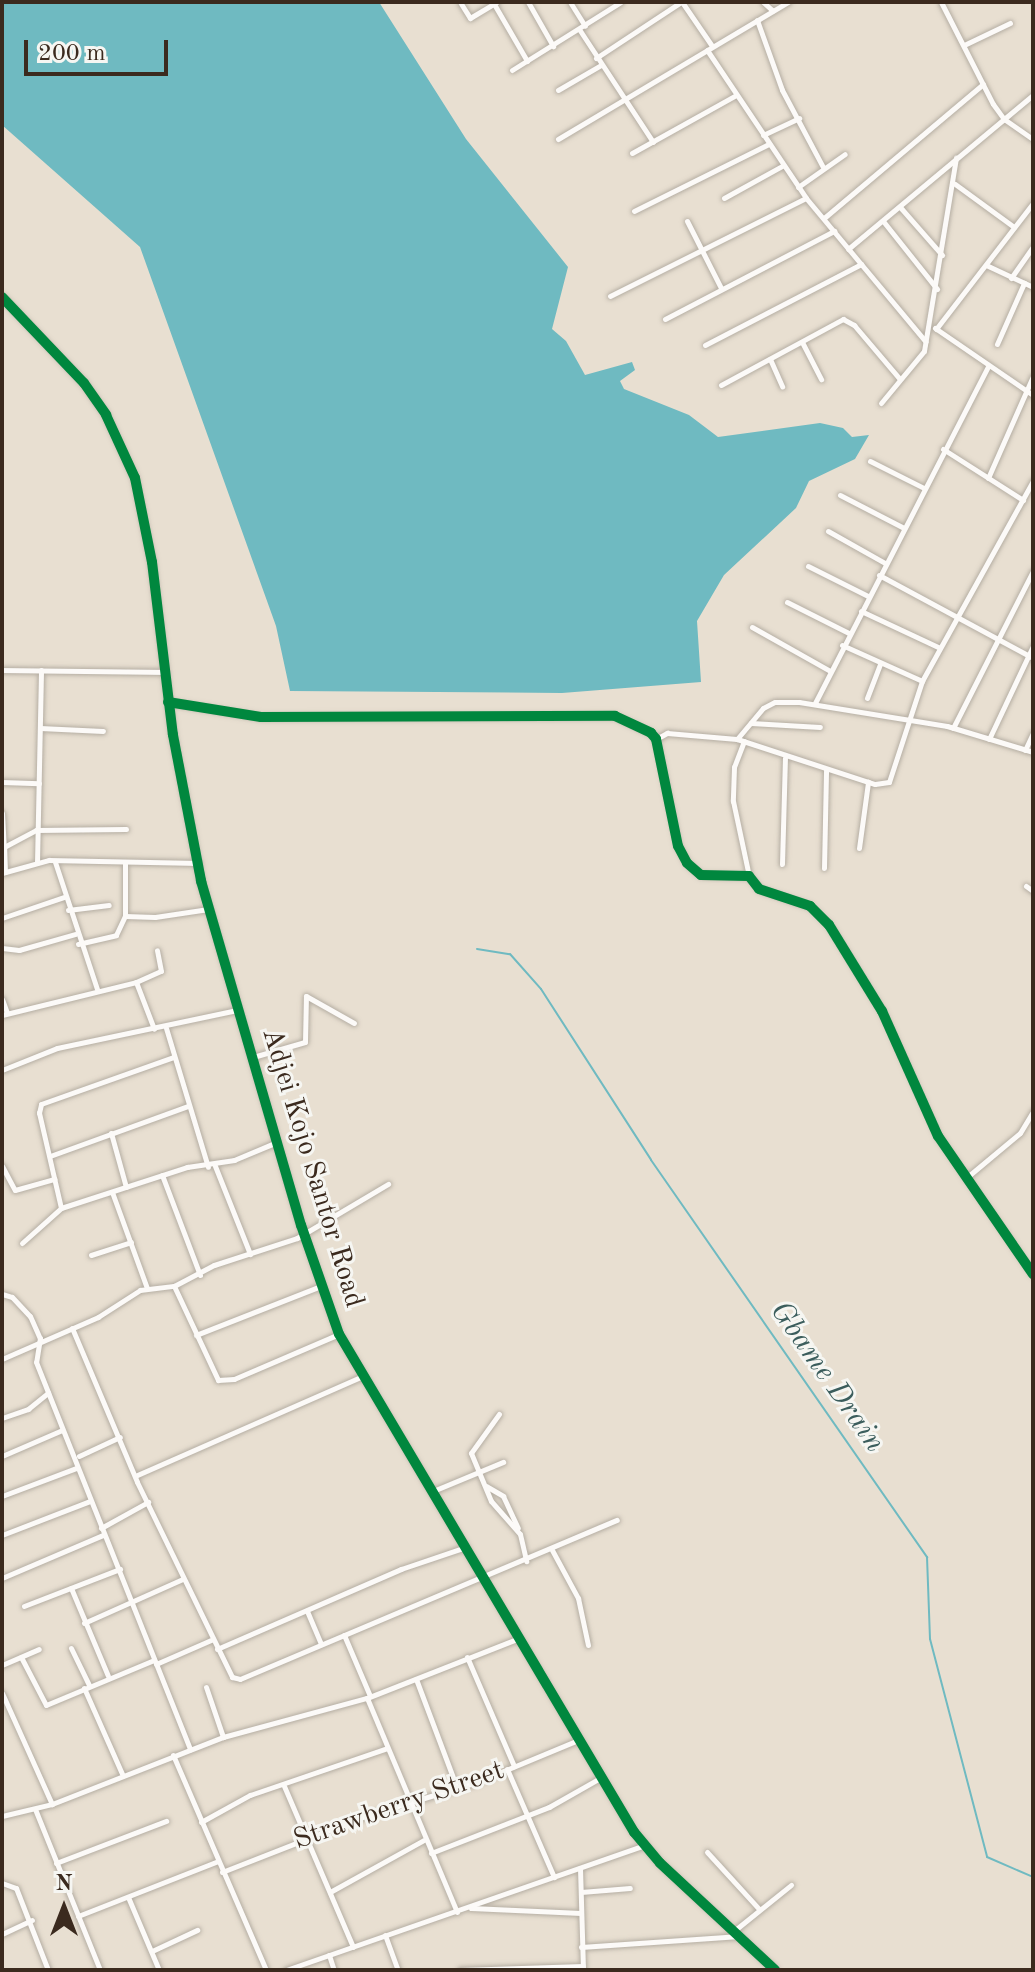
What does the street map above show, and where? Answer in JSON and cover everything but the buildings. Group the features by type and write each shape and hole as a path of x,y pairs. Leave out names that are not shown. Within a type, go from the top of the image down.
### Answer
{"street":[{"path":"460,2 470,18 495,3 527,61"},
{"path":"528,2 553,46"},
{"path":"570,2 596,58 653,142"},
{"path":"512,70 613,4 621,2"},
{"path":"596,58 681,2 736,95 798,187 926,342"},
{"path":"763,2 773,11"},
{"path":"558,139 788,2"},
{"path":"941,2 1004,119 1033,139"},
{"path":"757,20 782,90 823,167"},
{"path":"964,45 1010,23"},
{"path":"558,90 601,65"},
{"path":"824,218 983,84"},
{"path":"632,153 736,95"},
{"path":"848,249 1033,95"},
{"path":"763,135 799,118"},
{"path":"634,211 769,144"},
{"path":"798,187 845,154"},
{"path":"933,327 955,184 956,158"},
{"path":"724,198 783,166"},
{"path":"955,184 1014,227"},
{"path":"610,296 806,198"},
{"path":"881,403 899,378 918,361 933,327 1033,203"},
{"path":"900,207 942,255"},
{"path":"687,221 721,288"},
{"path":"883,221 938,290"},
{"path":"665,319 834,231"},
{"path":"1011,278 1033,246"},
{"path":"705,345 861,264"},
{"path":"986,265 1033,287"},
{"path":"997,344 1024,283"},
{"name":"Adjei Kojo Santor Road","path":"2,297 84,383 124,450 144,510 168,702 208,909 304,1234 339,1334 361,1377 484,1576 576,1741 644,1845 775,1970"},
{"path":"721,385 846,319 899,378"},
{"path":"933,327 988,367 1030,392"},
{"path":"802,342 821,379"},
{"path":"770,359 782,386"},
{"path":"815,703 842,645 988,367"},
{"path":"988,478 1030,392 1033,376"},
{"path":"943,449 1023,500"},
{"path":"870,461 924,488"},
{"path":"656,739 667,733 741,740 785,758 868,782 889,782 905,722 938,647 1033,482"},
{"path":"840,495 904,528"},
{"path":"828,531 885,563"},
{"path":"808,566 868,596"},
{"path":"953,728 997,636 1033,571"},
{"path":"879,575 957,613 1031,656"},
{"path":"787,602 849,633"},
{"path":"861,611 938,647"},
{"path":"752,627 830,671"},
{"path":"842,645 922,681"},
{"path":"989,739 1031,656 1033,646"},
{"path":"867,698 880,664"},
{"path":"2,670 166,672"},
{"path":"37,863 41,670"},
{"path":"168,702 261,717 615,716 656,739 678,846 687,863 701,875 749,876"},
{"path":"1033,752 953,728 905,722 815,703 775,702 751,723 741,740 734,767 733,801 749,876 759,889 810,906 839,939 882,1011 932,1124 1033,1274"},
{"path":"751,723 820,727"},
{"path":"40,728 103,731"},
{"path":"1025,750 1033,733"},
{"path":"782,864 785,758"},
{"path":"824,868 826,769"},
{"path":"2,782 39,783"},
{"path":"859,848 868,782"},
{"path":"2,813 3,873 37,863 55,862 199,863"},
{"path":"4,847 36,830 126,829"},
{"path":"55,862 78,944 97,989"},
{"path":"78,944 116,935 125,916 125,863"},
{"path":"1026,886 1033,891"},
{"path":"2,918 64,897"},
{"path":"68,910 109,905"},
{"path":"125,916 155,917 208,909"},
{"path":"2,948 19,950 75,934"},
{"path":"2,999 5,1014 97,989 136,982 161,971 157,950"},
{"path":"136,982 154,1029"},
{"path":"253,1057 305,1042 306,996 354,1023"},
{"path":"2,1070 57,1048 166,1028 237,1010"},
{"path":"166,1028 188,1106 250,1254"},
{"path":"61,1208 39,1113 46,1101 174,1057"},
{"path":"50,1156 188,1106"},
{"path":"966,1178 1020,1133 1033,1111"},
{"path":"111,1133 126,1187"},
{"path":"22,1243 61,1208 162,1175 211,1167 277,1142"},
{"path":"2,1166 15,1190 54,1179"},
{"path":"162,1175 200,1276"},
{"path":"2,1359 40,1338 72,1328 147,1288 174,1286 200,1276 214,1265 304,1234 388,1184"},
{"path":"112,1192 147,1288"},
{"path":"91,1255 131,1242"},
{"path":"174,1286 218,1380 227,1382 339,1334"},
{"path":"196,1335 321,1286"},
{"path":"2,1294 12,1297 30,1316 40,1338 36,1362 190,1749"},
{"path":"72,1328 135,1476 211,1640 228,1674 240,1679 526,1561 617,1520"},
{"path":"135,1476 361,1377"},
{"path":"2,1418 28,1409 48,1393"},
{"path":"499,1414 471,1450 491,1501 518,1529"},
{"path":"2,1456 62,1430"},
{"path":"79,1456 120,1437"},
{"path":"433,1491 503,1462"},
{"path":"2,1496 76,1468"},
{"path":"486,1486 503,1496 518,1529 526,1561"},
{"path":"2,1535 90,1501"},
{"path":"2,1578 102,1532 148,1502"},
{"path":"217,1649 466,1547"},
{"path":"552,1550 578,1598 588,1645"},
{"path":"24,1606 120,1569"},
{"path":"84,1623 183,1579"},
{"path":"71,1588 108,1676"},
{"path":"307,1611 321,1644"},
{"path":"344,1635 408,1803 457,1912"},
{"path":"2,1816 52,1804 223,1737 368,1697 519,1638"},
{"path":"21,1657 44,1705 108,1676 211,1640"},
{"path":"71,1648 123,1776"},
{"path":"2,1665 39,1649"},
{"path":"467,1657 514,1766"},
{"path":"416,1679 457,1788"},
{"path":"206,1687 223,1737"},
{"path":"2,1693 52,1804"},
{"name":"Strawberry Street","path":"222,1872 306,1837 457,1788 576,1741"},
{"path":"201,1822 238,1799 284,1786 387,1748"},
{"path":"173,1755 266,1970"},
{"path":"507,1769 554,1877"},
{"path":"431,1853 527,1816 600,1778"},
{"path":"284,1786 353,1947"},
{"path":"35,1809 100,1970"},
{"path":"56,1863 166,1821"},
{"path":"330,1892 424,1840"},
{"path":"286,1970 644,1845"},
{"path":"707,1852 759,1909"},
{"path":"78,1916 218,1861"},
{"path":"460,1970 583,1968 580,1868"},
{"path":"2,1883 13,1883 32,1920 48,1970"},
{"path":"735,1930 791,1885"},
{"path":"581,1892 630,1888"},
{"path":"128,1897 159,1970"},
{"path":"470,1908 581,1913"},
{"path":"2,1934 32,1920"},
{"path":"152,1951 197,1930"},
{"path":"385,1935 398,1970"},
{"path":"581,1947 741,1935"},
{"path":"329,1955 334,1970"}],"water":[{"path":"2,2 379,2 466,139 568,267 552,329 566,341 585,375 632,362 635,370 620,381 624,389 689,415 718,437 820,423 843,428 852,437 869,435 855,459 809,481 796,508 724,575 697,621 701,682 562,693 290,691 276,626 140,247 2,125"}],"waterway":[{"name":"Gbame Drain","path":"477,949 510,954 541,989 651,1160 927,1557 930,1639 987,1857 1033,1877"}],"cycle path":[{"path":"2,297 84,383 106,415 135,478 152,562 173,735 201,881 301,1225 339,1334 634,1832 660,1863 775,1970"},
{"path":"168,702 261,717 615,716 651,733 656,739 678,846 687,863 701,875 749,876 759,889 810,906 829,925 882,1011 938,1136 1033,1274"}]}
